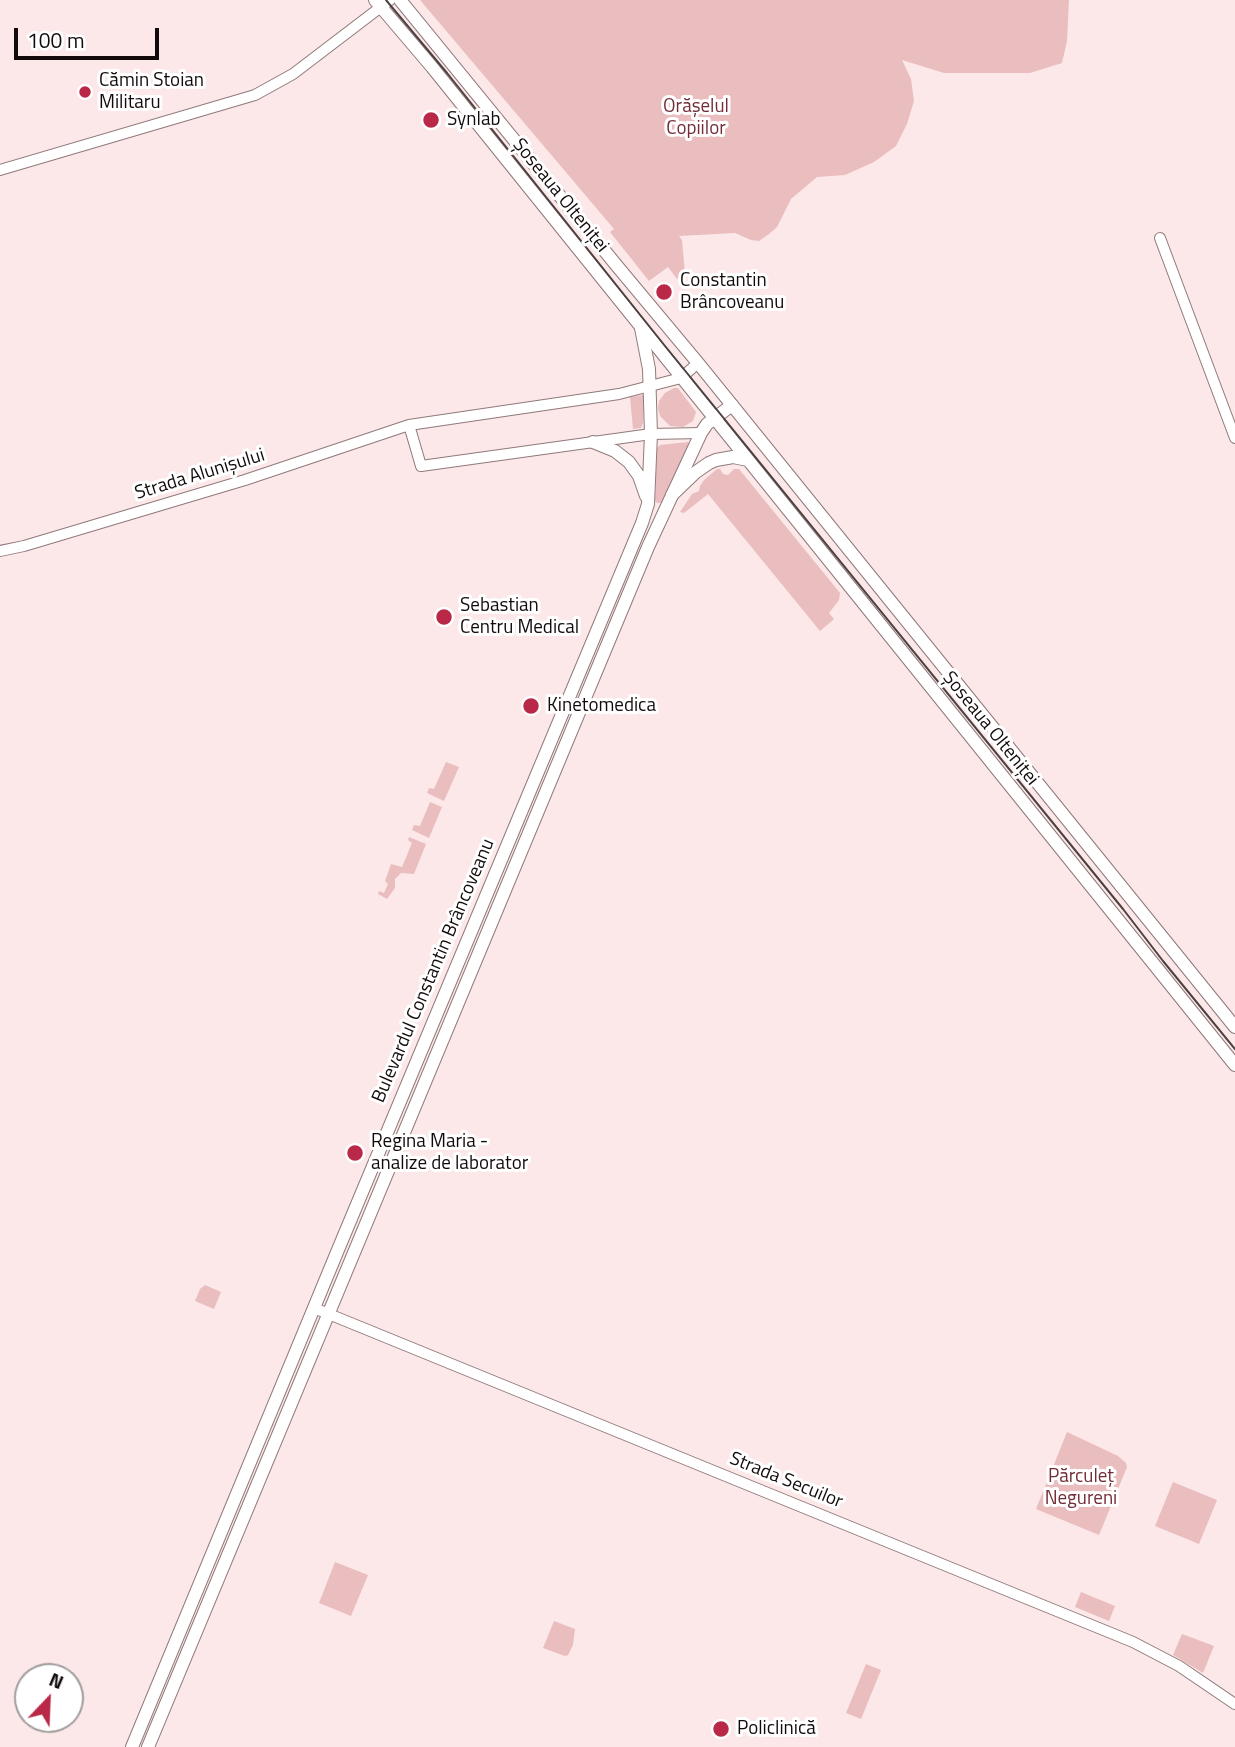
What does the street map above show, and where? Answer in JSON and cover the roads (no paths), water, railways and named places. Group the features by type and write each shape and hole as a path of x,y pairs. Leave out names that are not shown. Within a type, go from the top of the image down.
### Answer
{"main road":[{"name":"Șoseaua Olteniței","path":"400,0 698,363 1235,1027"},
{"name":"Șoseaua Olteniței","path":"382,2 1235,1065"},
{"name":"Bulevardul Constantin Brâncoveanu","path":"132,1747 635,542 648,505 651,434 648,357 641,328"},
{"path":"714,418 732,405"},
{"name":"Bulevardul Constantin Brâncoveanu","path":"148,1747 637,574 701,433 714,418"},
{"path":"593,442 615,450 629,462 643,484 648,505"},
{"path":"672,495 709,463 733,457 748,460"},
{"path":"187,1616 200,1621"}],"street":[{"path":"0,170 256,95 293,74 382,2"},
{"path":"1160,238 1235,438"},
{"name":"Strada Alunișului","path":"0,551 245,480 409,425 619,394 681,377 698,363"},
{"path":"409,425 421,466 651,434 701,433"},
{"name":"Strada Secuilor","path":"314,1308 1133,1642 1179,1666 1235,1704"}],"tram line":[{"path":"386,0 1235,1049"}],"place":[{"name":"Cămin Stoian Militaru","path":"85,92"},
{"name":"Synlab","path":"431,120"},
{"name":"Constantin Brâncoveanu","path":"664,292"},
{"name":"Sebastian Centru Medical","path":"444,617"},
{"name":"Kinetomedica","path":"531,706"},
{"name":"Regina Maria - analize de laborator","path":"355,1153"},
{"name":"Policlinică","path":"721,1729"}],"park label":[{"name":"Orășelul Copiilor","path":"696,118"},
{"name":"Părculeț Negureni","path":"1081,1488"}]}
